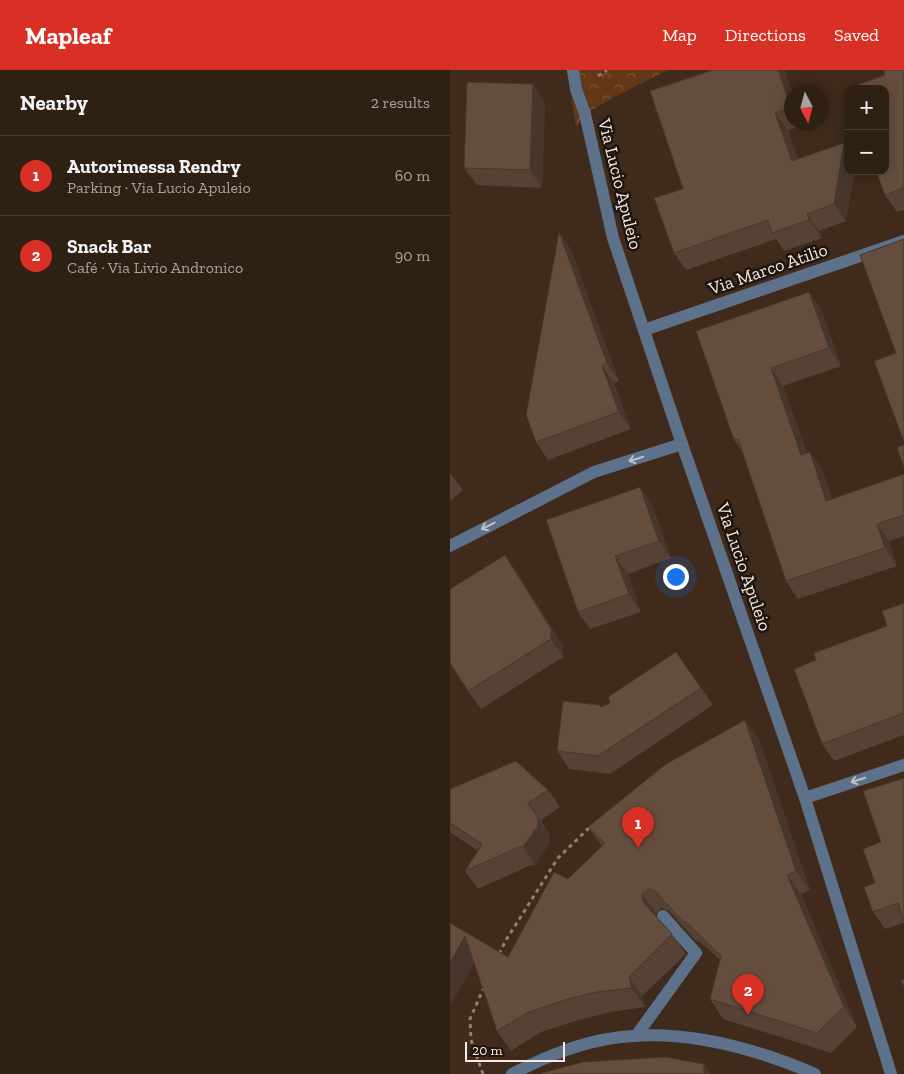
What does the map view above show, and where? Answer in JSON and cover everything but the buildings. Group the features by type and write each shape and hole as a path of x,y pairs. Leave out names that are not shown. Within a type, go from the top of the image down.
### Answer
{"street":[{"name":"Via Lucio Apuleio","path":"573,70 576,89 585,114 614,238 682,444 804,798 891,1074"},
{"name":"Via Marco Atilio","path":"644,330 904,241"},
{"path":"450,546 594,472 682,444"},
{"path":"804,798 904,765"},
{"path":"636,1036 696,953 663,916"},
{"path":"512,1074 545,1057 565,1050 597,1041 636,1036 671,1036 739,1046 815,1074"}],"path":[{"path":"498,958 506,940 558,858 592,824"},
{"path":"483,1074 471,1040 470,1019 486,984"}],"green space":[{"path":"567,70 668,70 585,114 576,127"}],"place":[{"name":"Autorimessa Rendry","path":"638,848"},
{"name":"Snack Bar","path":"748,1015"}]}
